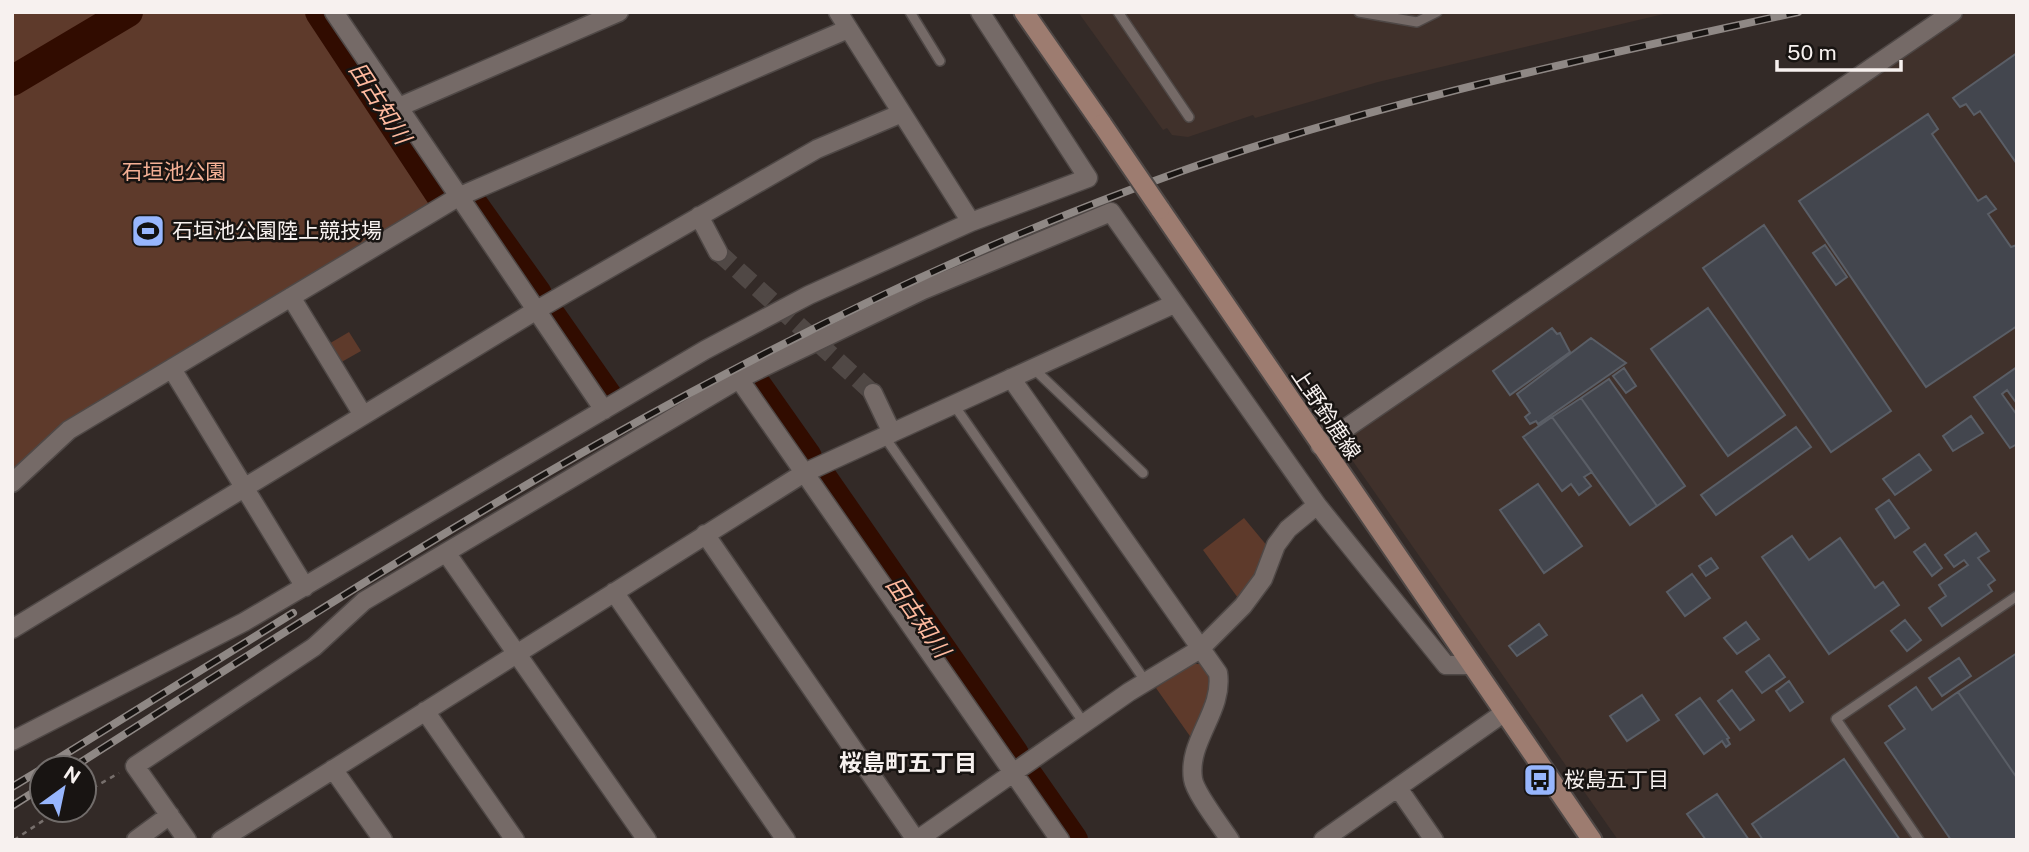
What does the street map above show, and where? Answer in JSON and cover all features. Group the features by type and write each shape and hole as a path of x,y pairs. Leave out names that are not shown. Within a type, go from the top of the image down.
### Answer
{"main road":[{"name":"上野鈴鹿線","path":"1024,12 1592,840"}],"street":[{"path":"334,12 604,410"},
{"path":"398,107 619,12"},
{"path":"838,12 971,222"},
{"path":"12,741 244,622 705,350 809,295 971,222 1088,178 980,12"},
{"path":"1320,446 1953,12"},
{"path":"12,483 69,430 458,197 848,29"},
{"path":"12,629 535,311 817,149 902,113"},
{"path":"187,840 135,766 314,647 364,601 739,379 923,290 1111,212 1317,505 1446,665 1473,665"},
{"path":"699,216 718,252"},
{"path":"291,297 363,415"},
{"path":"221,840 804,473 1174,304"},
{"path":"172,369 304,587"},
{"path":"1011,378 1218,673 1221,688 1192,765 1193,782 1230,840"},
{"path":"739,379 1060,840"},
{"path":"873,393 888,434"},
{"path":"705,534 917,840 1084,723 1200,649 1243,606 1264,579 1276,545 1287,529 1317,505"},
{"path":"447,554 647,840"},
{"path":"614,592 786,840"},
{"path":"425,711 514,840"},
{"path":"1323,840 1505,712"},
{"path":"334,769 383,840"},
{"path":"1398,788 1434,840"},
{"path":"136,840 170,815"}],"lane":[{"path":"910,12 940,61"},
{"path":"1118,12 1188,117"},
{"path":"1359,12 1417,22 1437,12"},
{"path":"1033,368 1143,473"},
{"path":"954,404 1146,682"},
{"path":"888,434 1084,723"},
{"path":"1919,840 1836,719 2017,596"}],"path":[{"path":"98,786 135,766"},
{"path":"13,840 38,824"}],"shaded area":[{"path":"1078,12 1672,12 1378,82 1255,118 1253,115 1188,137 1172,135 1167,128 1163,130"},
{"path":"1967,12 2017,12 2017,840 1618,840 1343,447 1343,442 1354,430"}],"green space":[{"name":"石垣池公園","path":"12,12 321,12 442,189 441,199 12,475"},
{"path":"349,332 361,351 338,364 327,345"},
{"path":"1244,518 1268,547 1254,577 1238,598 1203,550"},
{"path":"1191,664 1202,664 1208,675 1211,693 1192,739 1156,688"}],"building":[{"path":"2017,53 2017,164 1980,111 1974,115 1966,104 1960,107 1953,98"},
{"path":"1928,114 1938,129 1932,134 1978,201 1986,196 1996,209 1988,214 2011,247 2017,245 2017,326 1926,387 1799,201"},
{"path":"1764,225 1891,411 1831,452 1703,268"},
{"path":"1825,245 1847,277 1836,285 1813,253"},
{"path":"1708,308 1785,415 1728,456 1651,349"},
{"path":"1552,328 1557,334 1560,333 1570,352 1510,395 1493,371"},
{"path":"1591,338 1626,363 1538,424 1536,421 1530,424 1525,417 1530,413 1517,394"},
{"path":"2017,367 2017,404 2007,390 2002,394 2017,415 2017,444 2010,448 1974,397"},
{"path":"1624,368 1636,386 1626,393 1613,376"},
{"path":"1609,379 1685,486 1657,506 1581,398"},
{"path":"1581,398 1657,506 1630,525 1552,417"},
{"path":"1971,416 1983,433 1953,451 1943,436"},
{"path":"1552,417 1592,472 1584,477 1591,486 1579,495 1571,484 1562,491 1523,437"},
{"path":"1796,427 1811,447 1716,515 1701,495"},
{"path":"1919,454 1931,470 1895,495 1883,479"},
{"path":"1538,484 1582,546 1544,573 1500,510"},
{"path":"1889,500 1909,528 1895,538 1876,509"},
{"path":"1976,533 1989,551 1978,558 1995,580 1988,585 1992,591 1942,626 1929,608 1946,596 1939,585 1968,565 1964,560 1954,567 1945,555"},
{"path":"1792,536 1809,560 1840,538 1875,588 1883,582 1899,605 1829,654 1762,557"},
{"path":"1925,544 1942,568 1932,576 1914,552"},
{"path":"1711,558 1718,568 1706,576 1699,566"},
{"path":"1692,574 1710,598 1685,616 1667,592"},
{"path":"1905,620 1921,640 1907,651 1891,631"},
{"path":"1746,622 1759,639 1737,654 1724,638"},
{"path":"1539,624 1547,635 1517,656 1509,646"},
{"path":"2017,653 2017,778 1958,692"},
{"path":"1769,655 1785,677 1762,693 1746,672"},
{"path":"1959,658 1971,676 1942,696 1929,678"},
{"path":"1789,681 1803,702 1790,711 1776,691"},
{"path":"1916,687 1932,710 1958,692 2017,778 2017,840 1951,840 1885,743 1905,729 1889,706"},
{"path":"1732,690 1754,720 1740,730 1718,701"},
{"path":"1642,695 1659,720 1627,741 1610,716"},
{"path":"1700,698 1729,738 1727,739 1730,744 1726,747 1722,741 1704,754 1676,715"},
{"path":"1844,759 1900,840 1763,840 1752,824"},
{"path":"1717,794 1749,840 1706,840 1687,814"}],"waterway":[{"name":"田古知川","path":"12,81 128,12"},
{"name":"田古知川","path":"320,12 440,194"},
{"name":"田古知川","path":"472,203 537,294"},
{"name":"田古知川","path":"552,317 608,397"},
{"name":"田古知川","path":"757,386 807,457"},
{"name":"田古知川","path":"823,479 1014,754"},
{"name":"田古知川","path":"1029,777 1073,840"}],"tunnel":[{"path":"718,252 873,393"}],"railway":[{"path":"94,754 338,599 609,438 747,363 888,293 1032,229 1179,172 1408,102 1798,12"},
{"path":"66,754 293,613"},
{"path":"12,787 28,777"},
{"path":"12,806 28,796"}],"place":[{"name":"石垣池公園陸上競技場","path":"148,231"},
{"name":"桜島五丁目","path":"1540,780"}],"district":[{"name":"桜島町五丁目","path":"908,763"}]}
